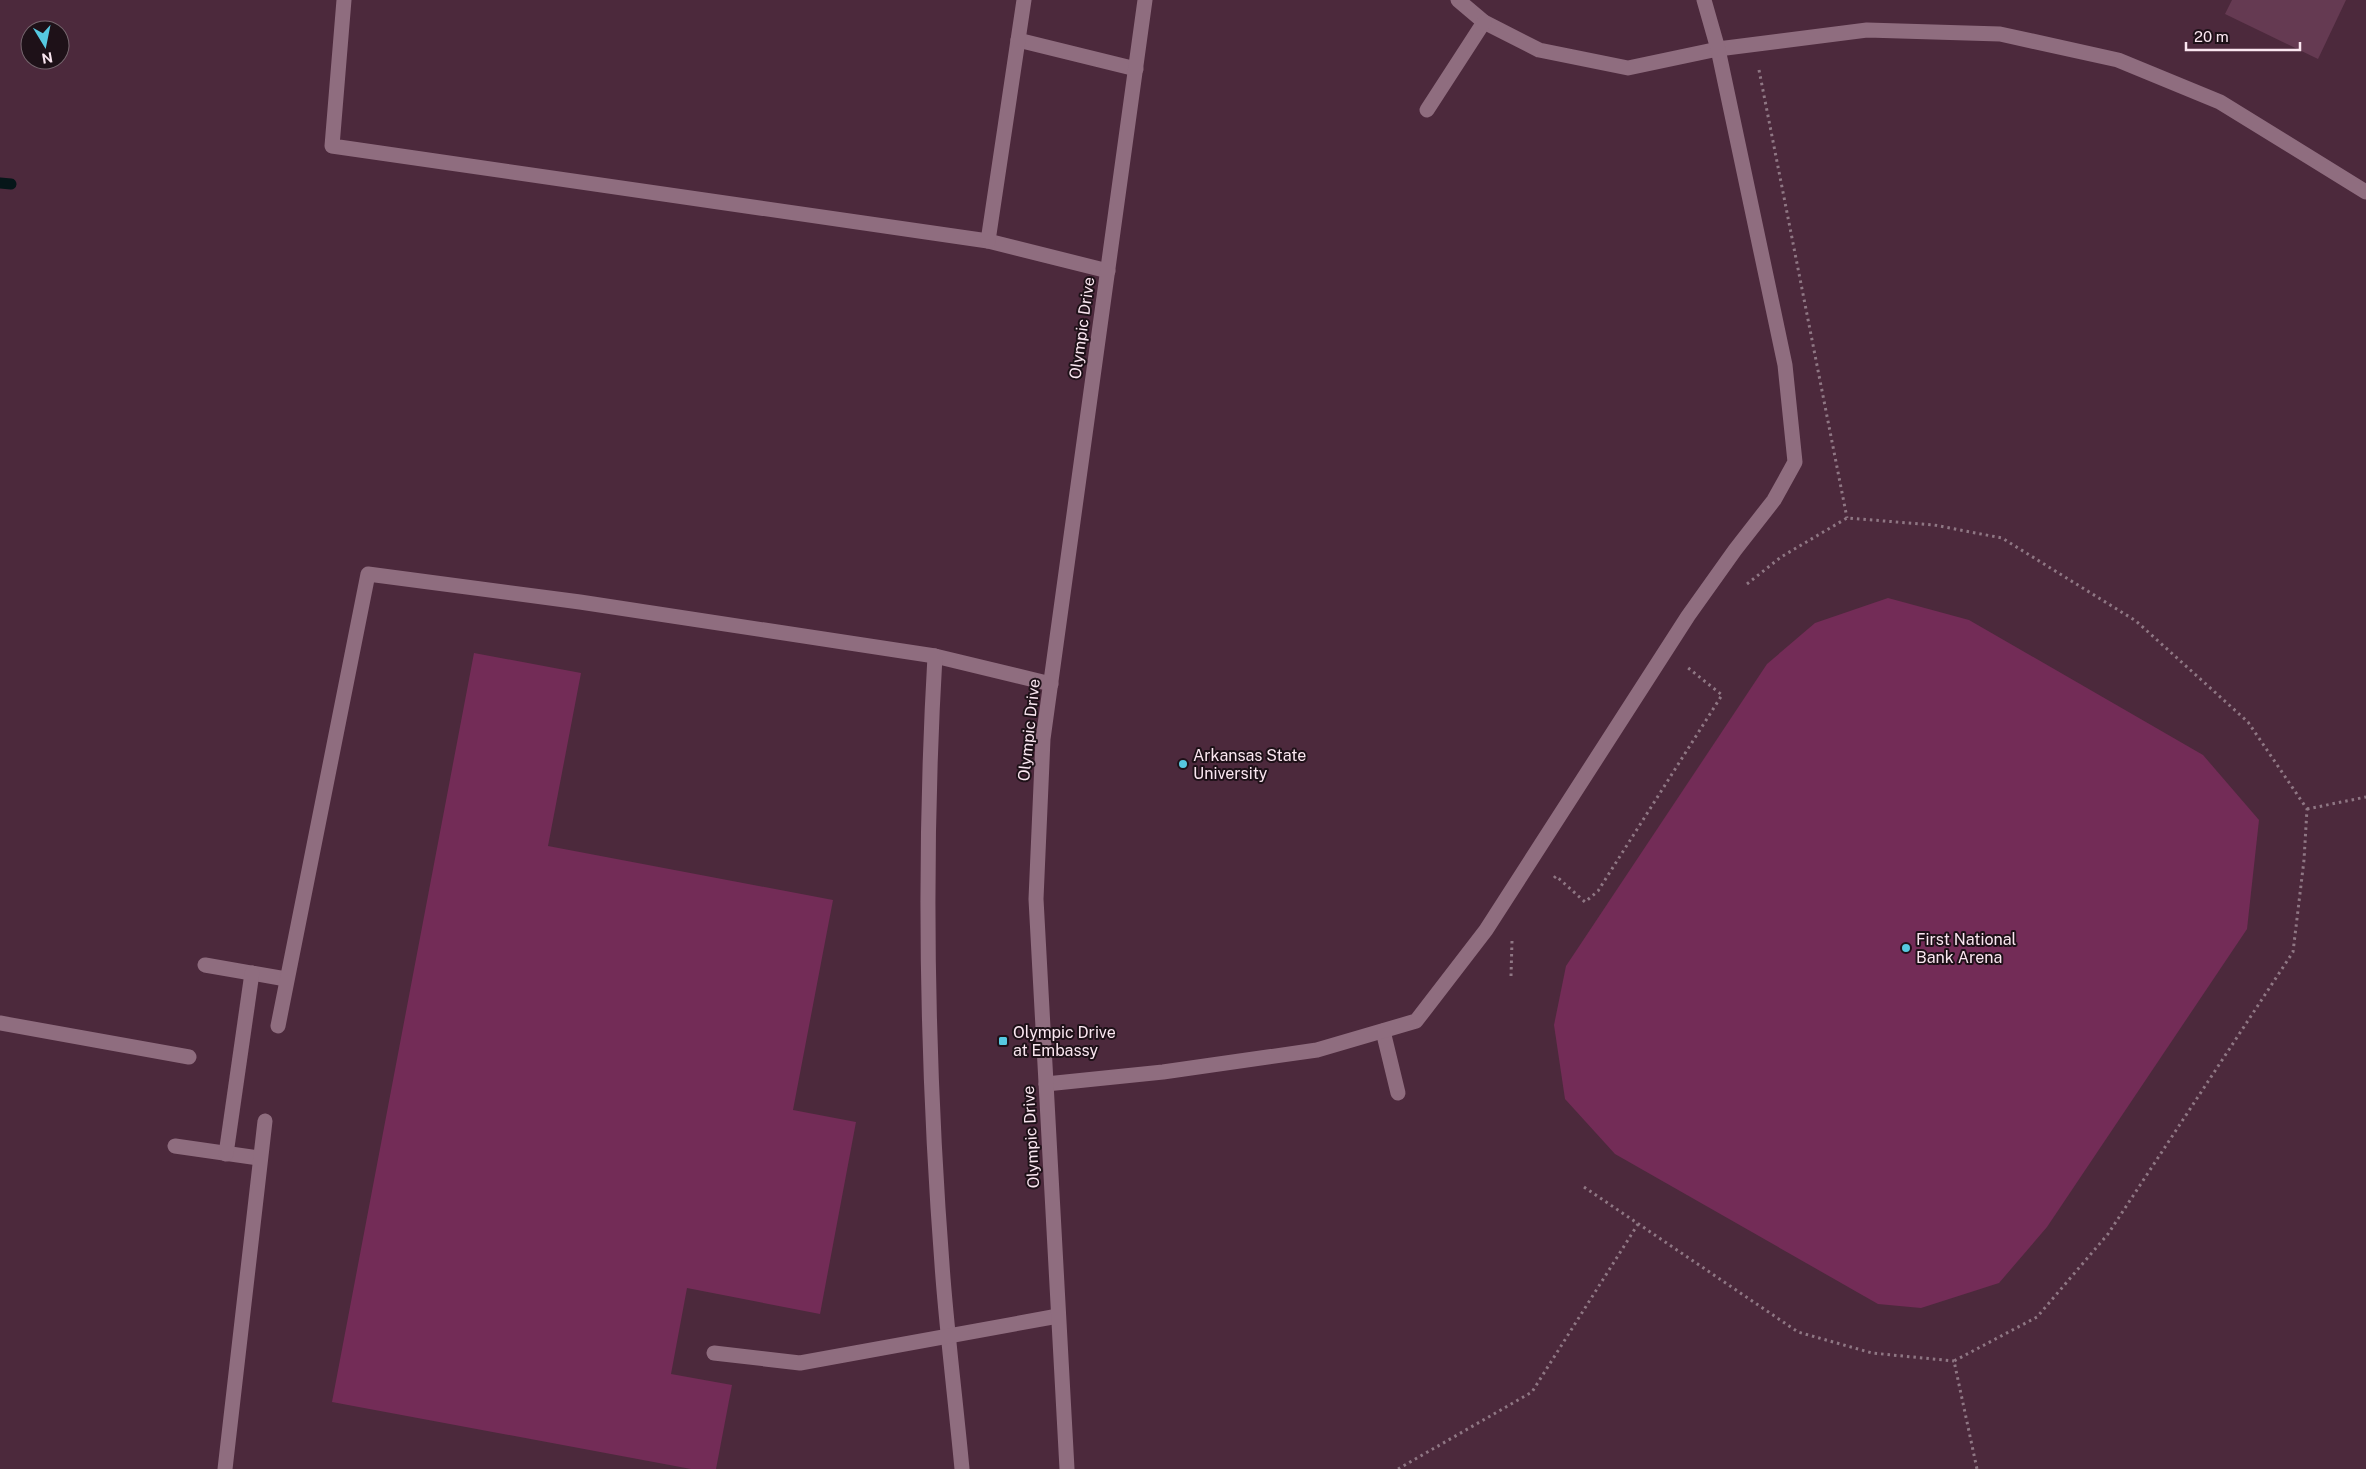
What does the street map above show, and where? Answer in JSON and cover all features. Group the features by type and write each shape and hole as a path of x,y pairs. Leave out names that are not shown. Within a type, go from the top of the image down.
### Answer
{"street":[{"path":"344,0 332,146 988,242 1108,271"},
{"path":"988,242 1024,0"},
{"name":"Olympic Drive","path":"1067,1469 1036,899 1043,739 1145,0"},
{"path":"1458,0 1484,22 1538,50 1628,68 1718,49 1867,30 2000,34 2118,60 2220,102 2366,192"},
{"path":"1046,1084 1163,1072 1316,1050 1416,1021 1486,930 1688,616 1735,550 1774,500 1795,462 1784,366 1718,49 1704,0"},
{"path":"1427,110 1484,22"},
{"path":"1018,40 1136,69"},
{"path":"278,1026 368,574 580,602 935,656 1051,684"},
{"path":"935,656 928,768 931,1058 943,1278 962,1469"},
{"path":"205,966 286,979"},
{"path":"226,1154 252,973"},
{"path":"0,1024 190,1056"},
{"path":"1383,1030 1398,1093"},
{"path":"225,1469 264,1121"},
{"path":"174,1146 259,1158"},
{"path":"714,1354 800,1363 1058,1316"}],"path":[{"path":"1754,44 1847,518"},
{"path":"1584,1187 1798,1332 1872,1354 1954,1362 2037,1317 2108,1234 2292,952 2304,860 2308,809 2248,722 2136,620 2002,538 1934,525 1847,518 1781,557 1740,589"},
{"path":"1550,884 1556,876 1584,902 1598,891 1722,695 1687,666 1692,658"},
{"path":"2308,809 2366,797"},
{"path":"1510,976 1512,938"},
{"path":"1398,1469 1532,1392 1638,1224"},
{"path":"1954,1362 1977,1469"}],"shaded area":[{"name":"Arkansas State University","path":"0,0 2366,0 2366,1469 0,1469"},
{"path":"2232,0 2346,0 2318,59 2225,14"}],"building":[{"name":"First National Bank Arena","path":"1888,598 1969,620 2203,755 2259,820 2247,929 2047,1227 1999,1283 1921,1308 1878,1304 1615,1154 1565,1099 1554,1025 1566,966 1767,664 1815,623"},
{"path":"474,653 581,673 548,846 833,900 793,1110 856,1122 820,1314 687,1288 671,1374 732,1385 716,1469 691,1469 332,1402"}],"waterway":[{"path":"0,183 11,184"}],"place":[{"name":"Arkansas State University","path":"1183,764"},
{"name":"First National Bank Arena","path":"1906,948"},
{"name":"Olympic Drive at Embassy","path":"1003,1041"}]}
